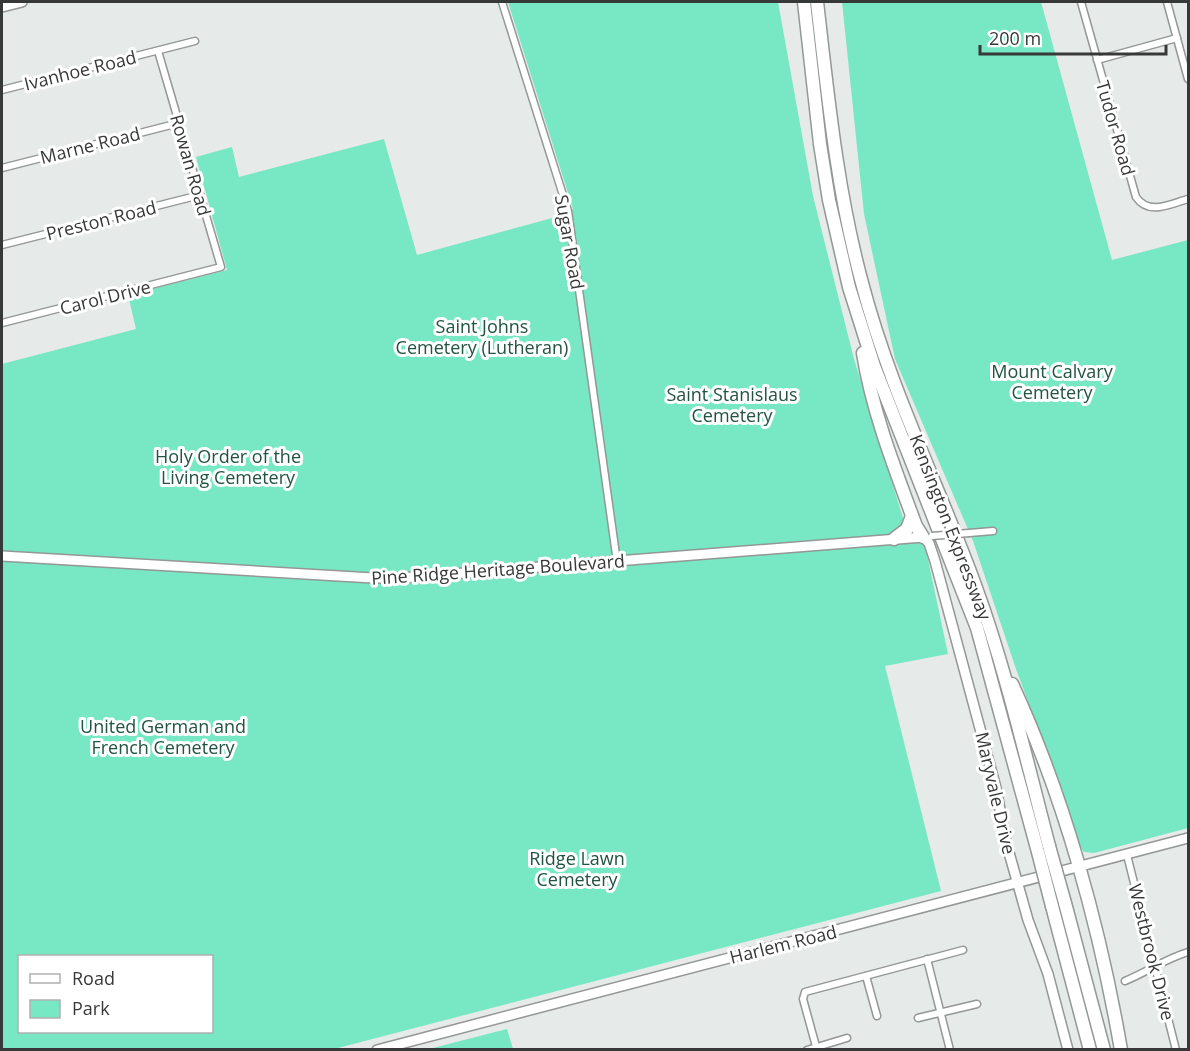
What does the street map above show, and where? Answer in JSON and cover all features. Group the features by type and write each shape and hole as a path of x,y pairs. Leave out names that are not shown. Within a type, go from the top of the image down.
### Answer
{"highway":[{"name":"Kensington Expressway","path":"804,2 820,144 829,200 858,316 874,366 977,628 1044,849"},
{"name":"Kensington Expressway","path":"817,2 844,211 862,285 890,370 972,576 996,649 1058,904 1090,1050"},
{"path":"858,316 869,382 912,516 919,532 928,536"},
{"path":"894,539 907,529 912,516"},
{"path":"996,649 1035,740 1079,867 1109,987 1121,1050"},
{"name":"Kensington Expressway","path":"1058,904 1104,1050"}],"street":[{"path":"2,7 22,2"},
{"name":"Sugar Road","path":"502,2 568,211 617,562"},
{"name":"Tudor Road","path":"1081,2 1136,197 1143,206 1153,209 1188,199"},
{"path":"1167,2 1188,80"},
{"path":"1097,60 1177,38"},
{"name":"Ivanhoe Road","path":"2,90 195,41"},
{"name":"Rowan Road","path":"158,51 220,267 208,270"},
{"name":"Marne Road","path":"2,168 179,123"},
{"name":"Preston Road","path":"2,246 200,195"},
{"name":"Carol Drive","path":"2,323 208,270"},
{"name":"Pine Ridge Heritage Boulevard","path":"2,556 373,579 494,572 993,531"},
{"name":"Maryvale Drive","path":"928,536 999,799 1006,842 1028,920 1048,974 1068,1050"},
{"name":"Harlem Road","path":"377,1050 1188,838"},
{"name":"Westbrook Drive","path":"1127,855 1176,1050"},
{"path":"817,1048 803,999 805,992 963,950"},
{"path":"1125,981 1151,970 1158,963 1188,952"},
{"path":"927,959 950,1050"},
{"path":"866,976 877,1016"},
{"path":"918,1018 977,1004"},
{"path":"807,1050 847,1038"}],"green space":[{"path":"508,2 778,2 813,196 854,359 903,518 926,550 948,654 885,666 941,891 334,1049 2,1050 2,364 136,329 128,295 227,270 196,157 232,147 239,177 384,139 417,255 556,217 560,213 573,209"},
{"name":"Mount Calvary Cemetery","path":"842,2 1041,2 1112,260 1188,240 1188,828 1094,853 1084,852 1079,845 973,541 895,359 864,214"},
{"path":"507,1029 513,1049 429,1049"}],"park label":[{"name":"Saint Johns Cemetery (Lutheran)","path":"482,336"},
{"name":"Saint Stanislaus Cemetery","path":"732,404"},
{"name":"Holy Order of the Living Cemetery","path":"228,466"},
{"name":"United German and French Cemetery","path":"163,736"},
{"name":"Ridge Lawn Cemetery","path":"577,868"}]}
